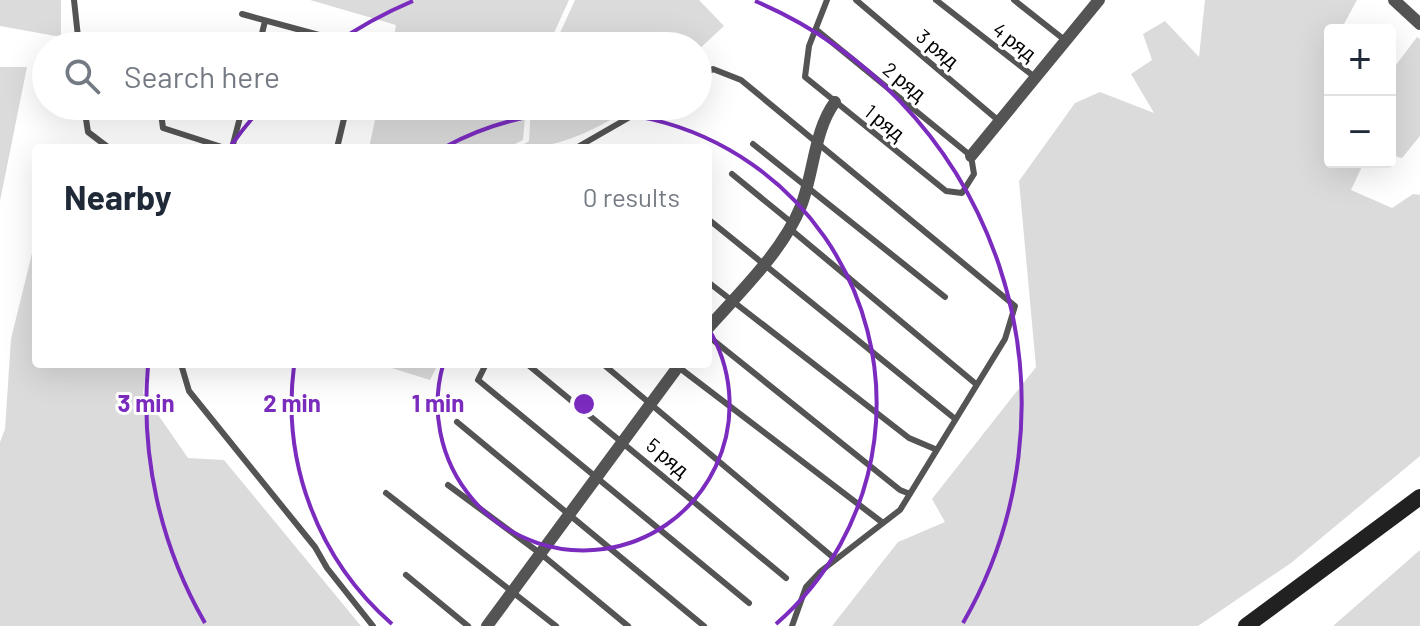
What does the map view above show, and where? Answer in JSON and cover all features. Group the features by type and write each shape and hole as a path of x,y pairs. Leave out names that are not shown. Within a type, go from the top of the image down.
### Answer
{"main road":[{"path":"1246,626 1420,497"}],"street":[{"path":"1394,0 1420,24"},
{"path":"971,156 1096,1"},
{"path":"712,324 791,226 807,188 825,115 835,102"},
{"path":"487,626 598,478 675,368"}],"lane":[{"path":"74,0 77,32"},
{"path":"818,31 827,0"},
{"name":"3 ряд","path":"856,0 999,121"},
{"name":"4 ряд","path":"936,0 1036,78"},
{"path":"1014,0 1066,41"},
{"path":"242,14 299,32"},
{"path":"262,32 265,21"},
{"name":"1 ряд","path":"818,31 809,46 805,77 835,102 946,191 962,193 974,174 971,156"},
{"name":"2 ряд","path":"818,31 971,156"},
{"path":"712,70 741,80 1015,306 1005,339 900,510 835,559 806,587 792,626"},
{"path":"86,120 88,132 104,144"},
{"path":"162,120 163,128 213,144"},
{"path":"233,144 239,120"},
{"path":"338,144 344,120"},
{"path":"583,144 625,120"},
{"path":"753,144 945,297"},
{"path":"732,174 976,384"},
{"path":"712,222 954,418"},
{"path":"712,285 909,438 935,449"},
{"path":"712,339 900,490 910,494"},
{"path":"182,368 189,391 315,547 327,568 373,626"},
{"path":"484,368 478,380 749,603"},
{"name":"5 ряд","path":"532,368 623,440 786,578"},
{"path":"608,368 835,559"},
{"path":"681,368 883,523"},
{"path":"457,422 704,626"},
{"path":"448,485 541,554 628,626"},
{"path":"386,493 556,626"},
{"path":"406,575 468,626"}],"shaded area":[{"path":"0,0 61,0 61,32 33,32 0,26"},
{"path":"310,0 569,0 554,32 395,32 396,25"},
{"path":"575,0 699,0 724,26 712,37 712,32 560,32"},
{"path":"1205,0 1357,0 1344,24 1324,24 1324,168 1361,168 1351,190 1392,208 1413,194 1420,195 1420,456 1291,563 1198,626 832,626 898,542 945,522 932,499 1036,367 1019,181 1075,103 1100,92 1154,113 1131,74 1152,60 1143,34 1165,21 1199,57"},
{"path":"1417,37 1420,39 1420,136 1402,158 1396,156 1396,65"},
{"path":"0,67 27,67 0,201"},
{"path":"375,120 525,120 523,140 515,144 370,144"},
{"path":"530,120 609,120 554,144 524,144 529,141"},
{"path":"32,253 32,368 146,368 143,393 188,458 224,460 361,626 0,626 0,442 5,429 11,339"},
{"path":"392,368 436,368 430,380"},
{"path":"1420,550 1420,626 1333,626"}]}
